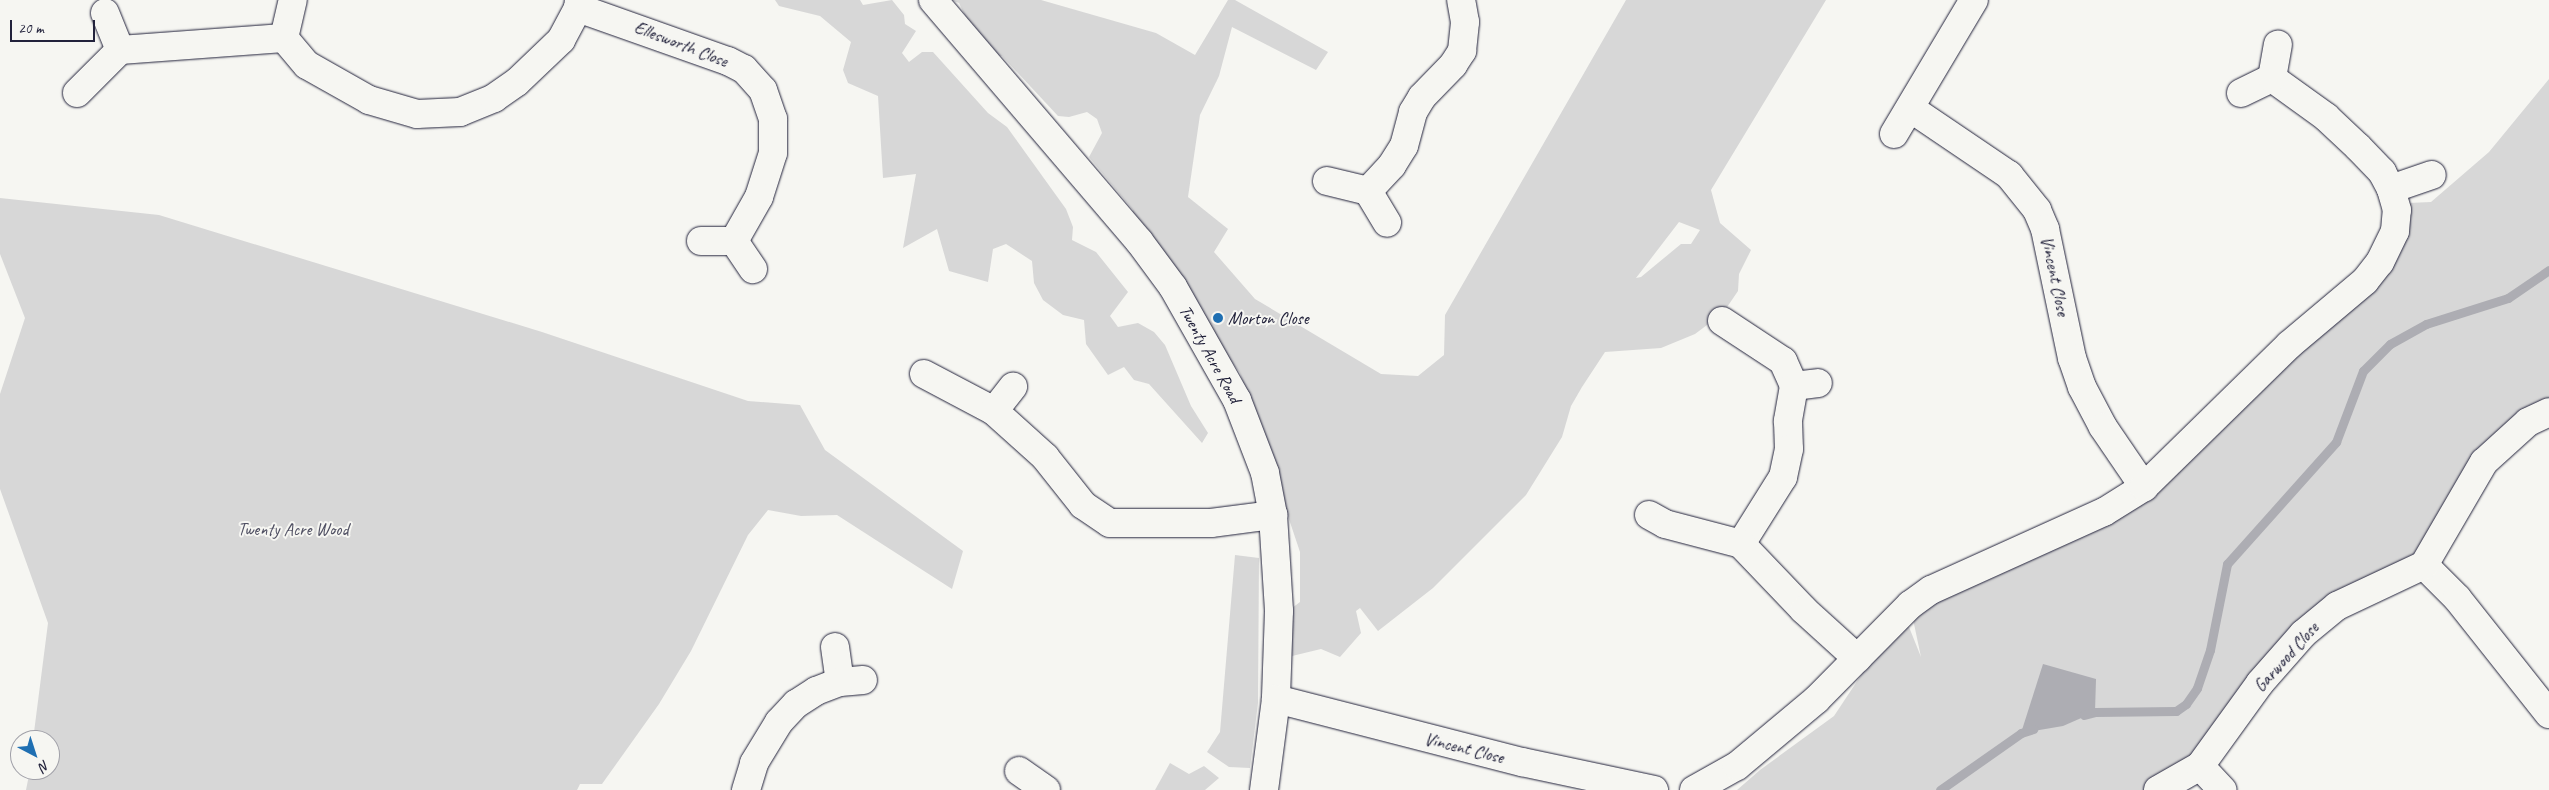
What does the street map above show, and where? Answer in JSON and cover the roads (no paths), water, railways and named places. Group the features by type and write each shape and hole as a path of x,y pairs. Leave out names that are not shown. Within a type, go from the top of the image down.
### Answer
{"street":[{"path":"77,93 120,50 284,38 293,0"},
{"name":"Twenty Acre Road","path":"933,0 1108,203 1173,287 1237,400 1265,473 1273,514 1279,611 1276,699 1264,790"},
{"path":"1368,191 1392,165 1404,146 1413,112 1422,97 1454,65 1462,51 1465,22 1461,0"},
{"path":"1894,134 1974,0"},
{"name":"Ellesworth Close","path":"284,38 308,65 369,100 417,114 440,115 477,106 517,82 561,40 579,4 709,52 744,69 763,90 773,119 773,153 759,197 734,241"},
{"path":"105,13 120,50"},
{"path":"2272,78 2278,45"},
{"path":"2241,93 2272,78"},
{"path":"1694,790 1737,766 1816,700 1910,605 1931,590 2104,512 2144,487 2289,345 2365,281 2380,262 2395,231 2398,210 2392,189 2382,172 2326,117 2272,78"},
{"name":"Vincent Close","path":"1910,108 2009,175 2037,210 2045,230 2072,358 2082,387 2103,427 2144,487"},
{"path":"2392,189 2432,175"},
{"path":"1327,181 1368,191 1387,223"},
{"path":"701,241 734,241 753,269"},
{"path":"1722,321 1783,361 1806,384 1788,421 1789,449 1783,477 1741,544"},
{"path":"924,374 994,410 1045,456 1083,504 1110,522 1211,523 1273,514"},
{"path":"994,410 1012,387"},
{"path":"2549,412 2528,422 2484,462 2424,565 2458,598 2549,714"},
{"path":"1649,515 1665,524 1741,544 1804,610 1857,658"},
{"name":"Garwood Close","path":"2158,790 2200,766 2260,683 2303,634 2337,606 2424,565"},
{"path":"746,790 754,763 779,722 796,704 816,691 852,681 835,647"},
{"name":"Vincent Close","path":"1276,699 1522,762 1654,790"},
{"path":"2200,766 2222,790"},
{"path":"1019,771 1046,790"}],"waterway":[{"path":"2084,715 2095,712 2176,711 2186,704 2197,688 2210,650 2227,564 2336,442 2363,371 2390,344 2426,324 2508,298 2549,270"},
{"path":"1940,790 2021,733 2033,729"}],"place":[{"name":"Morton Close","path":"1218,318"}],"park label":[{"name":"Twenty Acre Wood","path":"293,529"}]}
